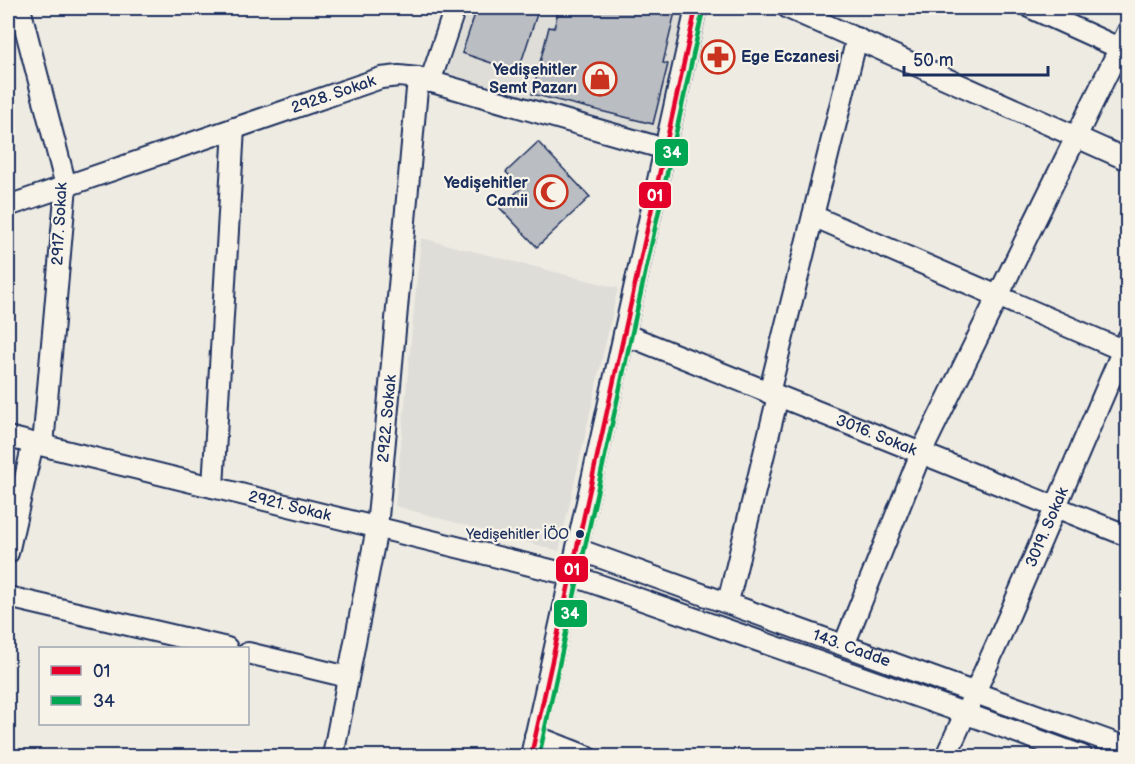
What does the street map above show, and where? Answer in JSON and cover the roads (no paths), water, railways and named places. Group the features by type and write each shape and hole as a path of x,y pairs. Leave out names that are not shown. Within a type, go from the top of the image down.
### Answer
{"street":[{"name":"2917. Sokak","path":"8,553 38,444 66,186 20,8"},
{"name":"2922. Sokak","path":"333,756 377,528 424,80 455,8"},
{"path":"531,756 696,8"},
{"path":"788,8 1128,160"},
{"path":"844,645 921,453 1123,39 1031,8"},
{"path":"728,602 813,216 857,38"},
{"name":"2928. Sokak","path":"8,206 381,78 399,76 424,80 665,149"},
{"path":"213,487 234,128"},
{"path":"813,216 998,296 1125,344"},
{"name":"3016. Sokak","path":"624,334 1128,536"},
{"name":"3019. Sokak","path":"946,756 1125,344"},
{"name":"2921. Sokak","path":"8,437 571,575"},
{"name":"143. Cadde","path":"577,549 728,602 1126,749"},
{"name":"143. Cadde","path":"571,575 1082,756"},
{"path":"8,597 223,647"},
{"path":"249,653 348,677"},
{"path":"536,736 586,756"}],"place":[{"name":"Ege Eczanesi","path":"718,57"},
{"name":"Yedişehitler Semt Pazarı","path":"600,79"},
{"name":"Yedişehitler Camii","path":"551,192"},
{"name":"Yedişehitler İÖO","path":"580,534"}]}
